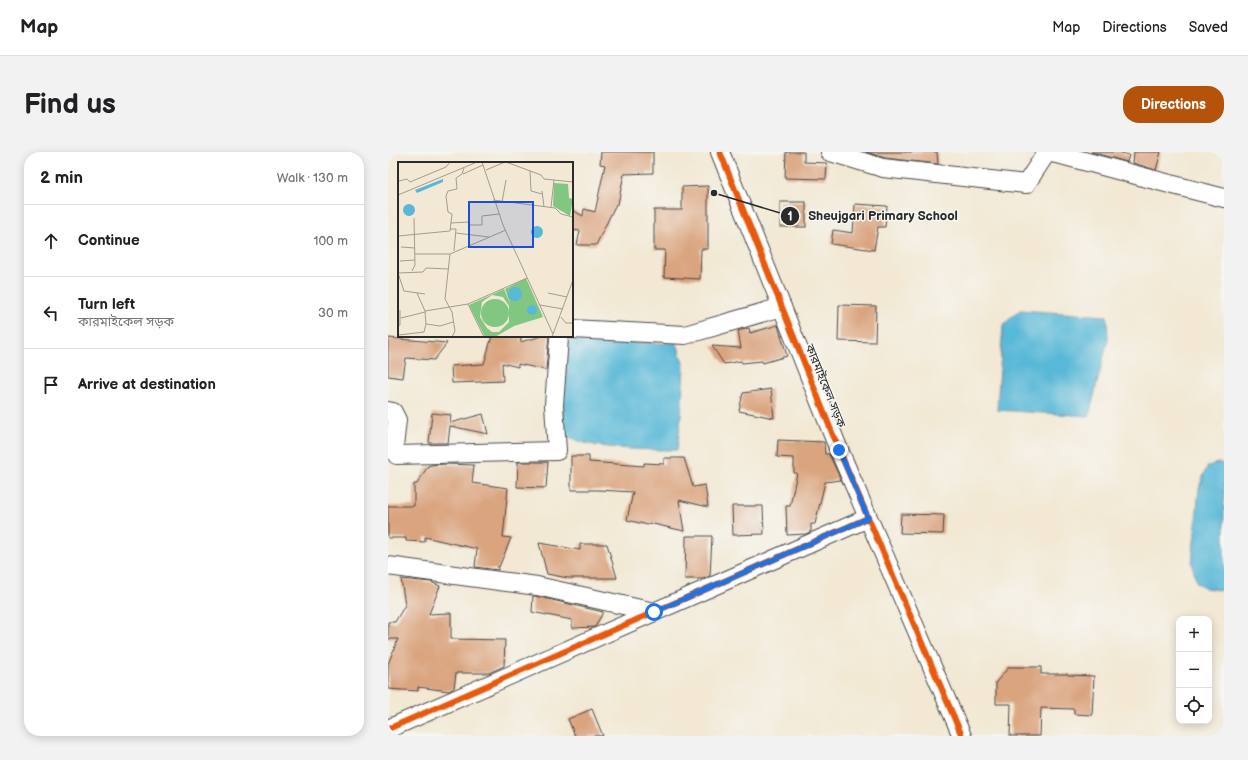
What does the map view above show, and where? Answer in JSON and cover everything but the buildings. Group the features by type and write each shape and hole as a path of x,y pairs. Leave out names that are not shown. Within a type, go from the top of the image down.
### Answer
{"street":[{"name":"কারমাইকেল সড়ক","path":"720,152 839,450 962,736"},
{"path":"830,152 883,168 1026,184 1047,152 1224,198"},
{"path":"573,329 685,335 782,306"},
{"path":"388,411 392,412 397,420 394,448 397,455 557,451 554,405 560,337"},
{"path":"388,729 868,518"},
{"path":"388,566 538,586 654,612"}],"water":[{"path":"1020,310 1107,316 1108,339 1089,416 997,410 1003,325"},
{"path":"570,338 650,343 677,343 684,366 681,417 677,450 620,448 588,444 575,440 567,435 561,425 562,348"},
{"path":"1218,463 1224,464 1224,591 1206,588 1197,583 1192,564 1199,488 1208,466"}],"cycle path":[{"path":"720,152 839,450 962,736"},
{"path":"388,729 868,518"}],"place":[{"name":"Sheujgari Primary School","path":"714,193"}],"route":[{"path":"654,612 868,518 839,450"}]}
